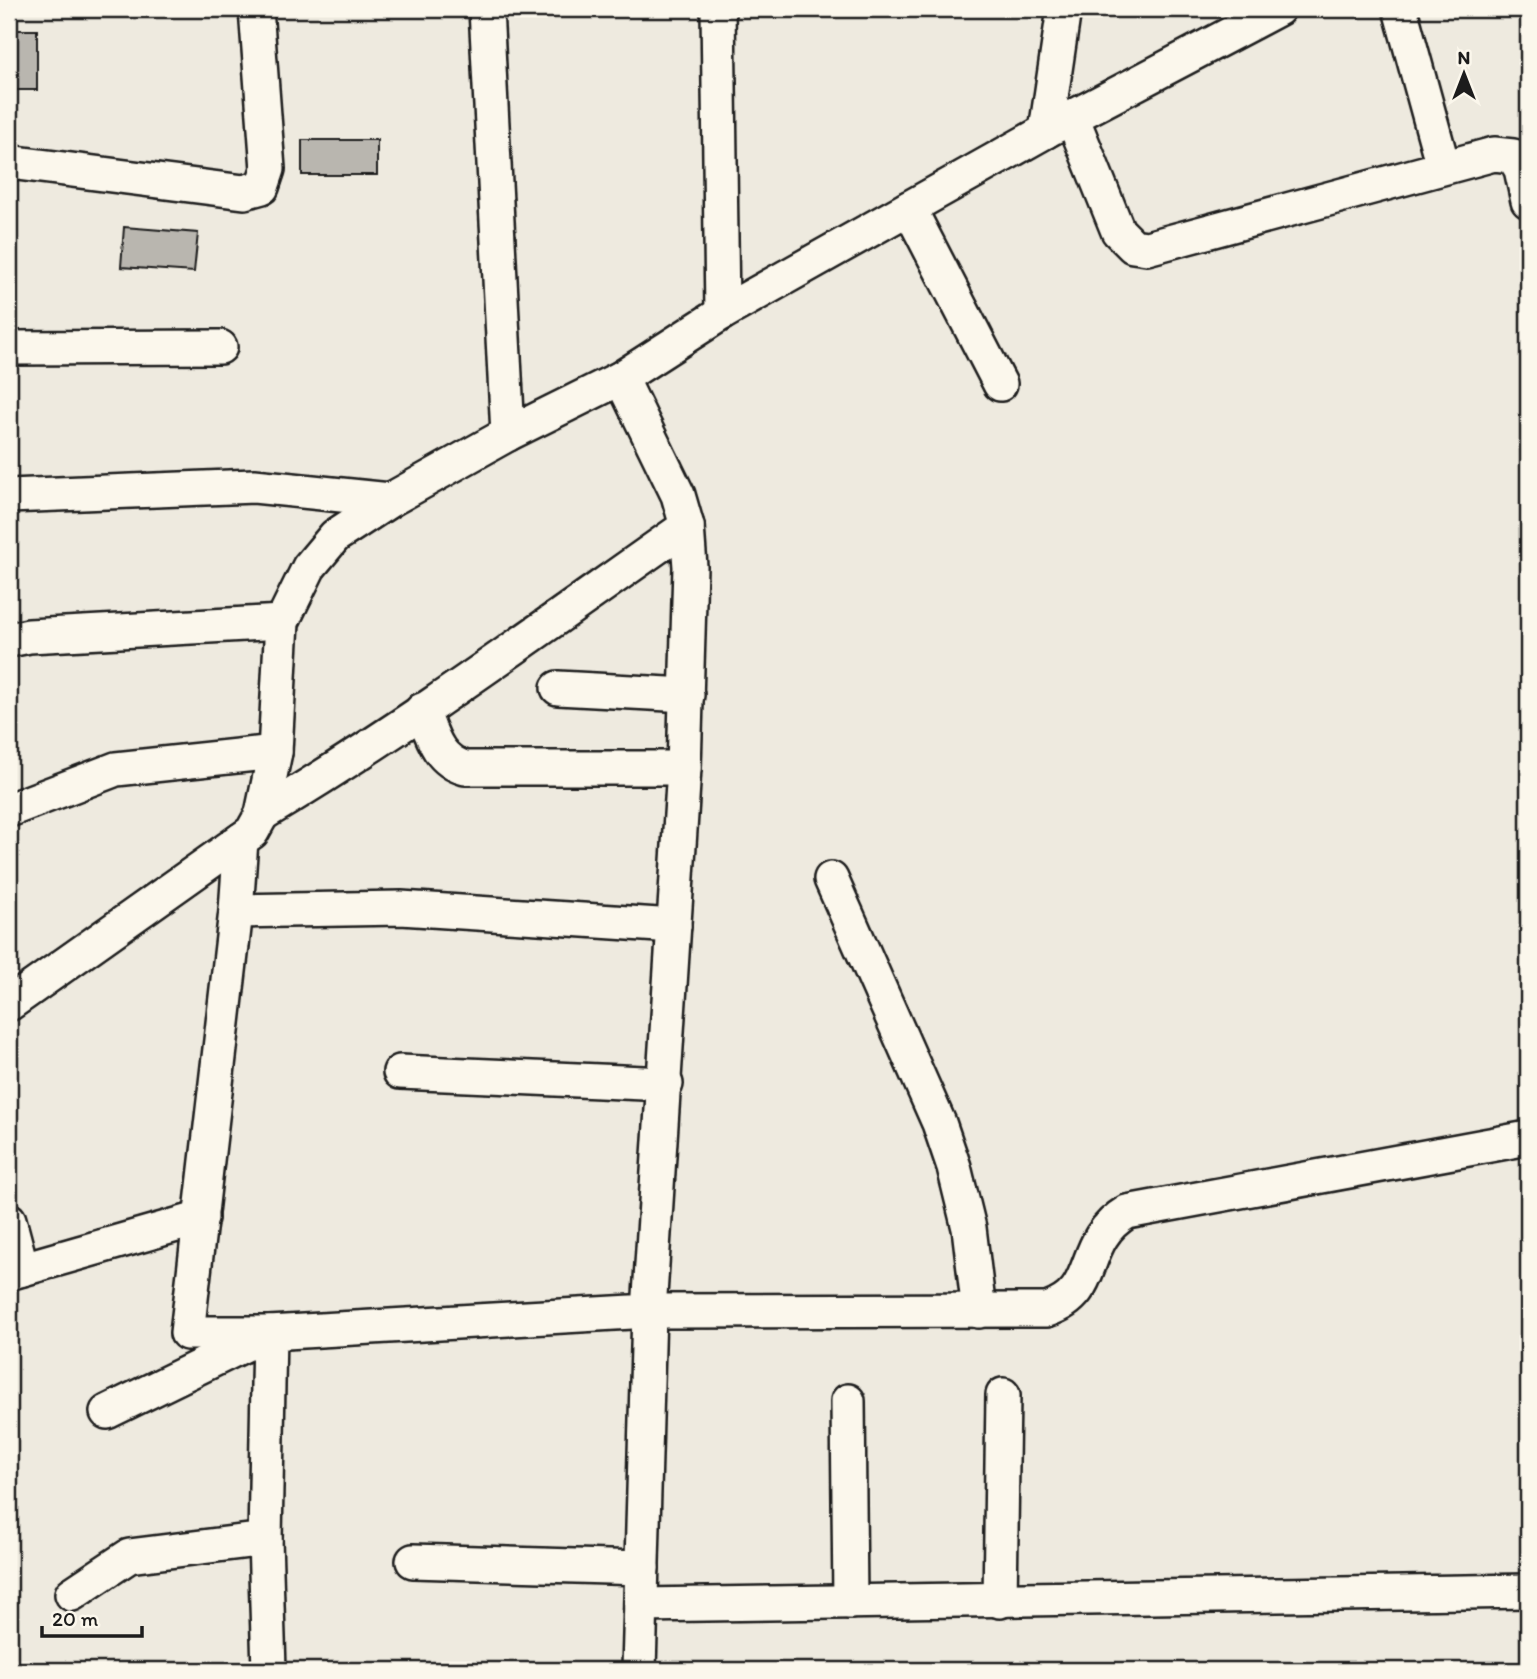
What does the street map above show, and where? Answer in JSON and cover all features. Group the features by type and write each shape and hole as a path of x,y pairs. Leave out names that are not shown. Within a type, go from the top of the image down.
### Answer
{"street":[{"path":"9,162 244,192 262,187 268,169 256,9"},
{"path":"486,9 508,434"},
{"path":"718,9 722,313"},
{"path":"1064,9 1059,124 1118,231 1133,246 1147,248 1494,154 1513,156 1521,169 1528,201"},
{"path":"9,1004 252,832 262,814 275,752 282,622 309,567 335,536 390,500 508,434 621,378 722,313 1059,124 1278,9"},
{"path":"1400,9 1443,166"},
{"path":"909,208 1000,384"},
{"path":"9,348 220,346"},
{"path":"621,378 678,495 687,526 690,567 684,768 666,1084 649,1311 639,1670"},
{"path":"9,496 254,486 390,500"},
{"path":"262,814 326,776 687,526"},
{"path":"9,640 29,636 282,622"},
{"path":"558,688 687,695"},
{"path":"422,710 442,756 450,763 465,768 684,768"},
{"path":"9,810 116,769 275,752"},
{"path":"241,841 236,911 187,1333 269,1333 649,1311 1047,1310 1065,1304 1079,1289 1098,1237 1109,1223 1127,1212 1528,1138"},
{"path":"831,879 939,1123 954,1167 969,1228 979,1311"},
{"path":"236,911 401,908 674,926"},
{"path":"400,1072 666,1084"},
{"path":"9,1220 15,1271 201,1218"},
{"path":"107,1412 269,1333"},
{"path":"269,1333 265,1539 269,1670"},
{"path":"1000,1601 1003,1395"},
{"path":"848,1401 850,1602"},
{"path":"72,1594 129,1556 265,1539"},
{"path":"413,1561 642,1567"},
{"path":"641,1605 1528,1591"}],"building":[{"path":"9,30 37,30 37,90 9,90"},
{"path":"302,140 377,140 377,175 302,175"},
{"path":"124,227 198,233 194,272 121,267"}]}
